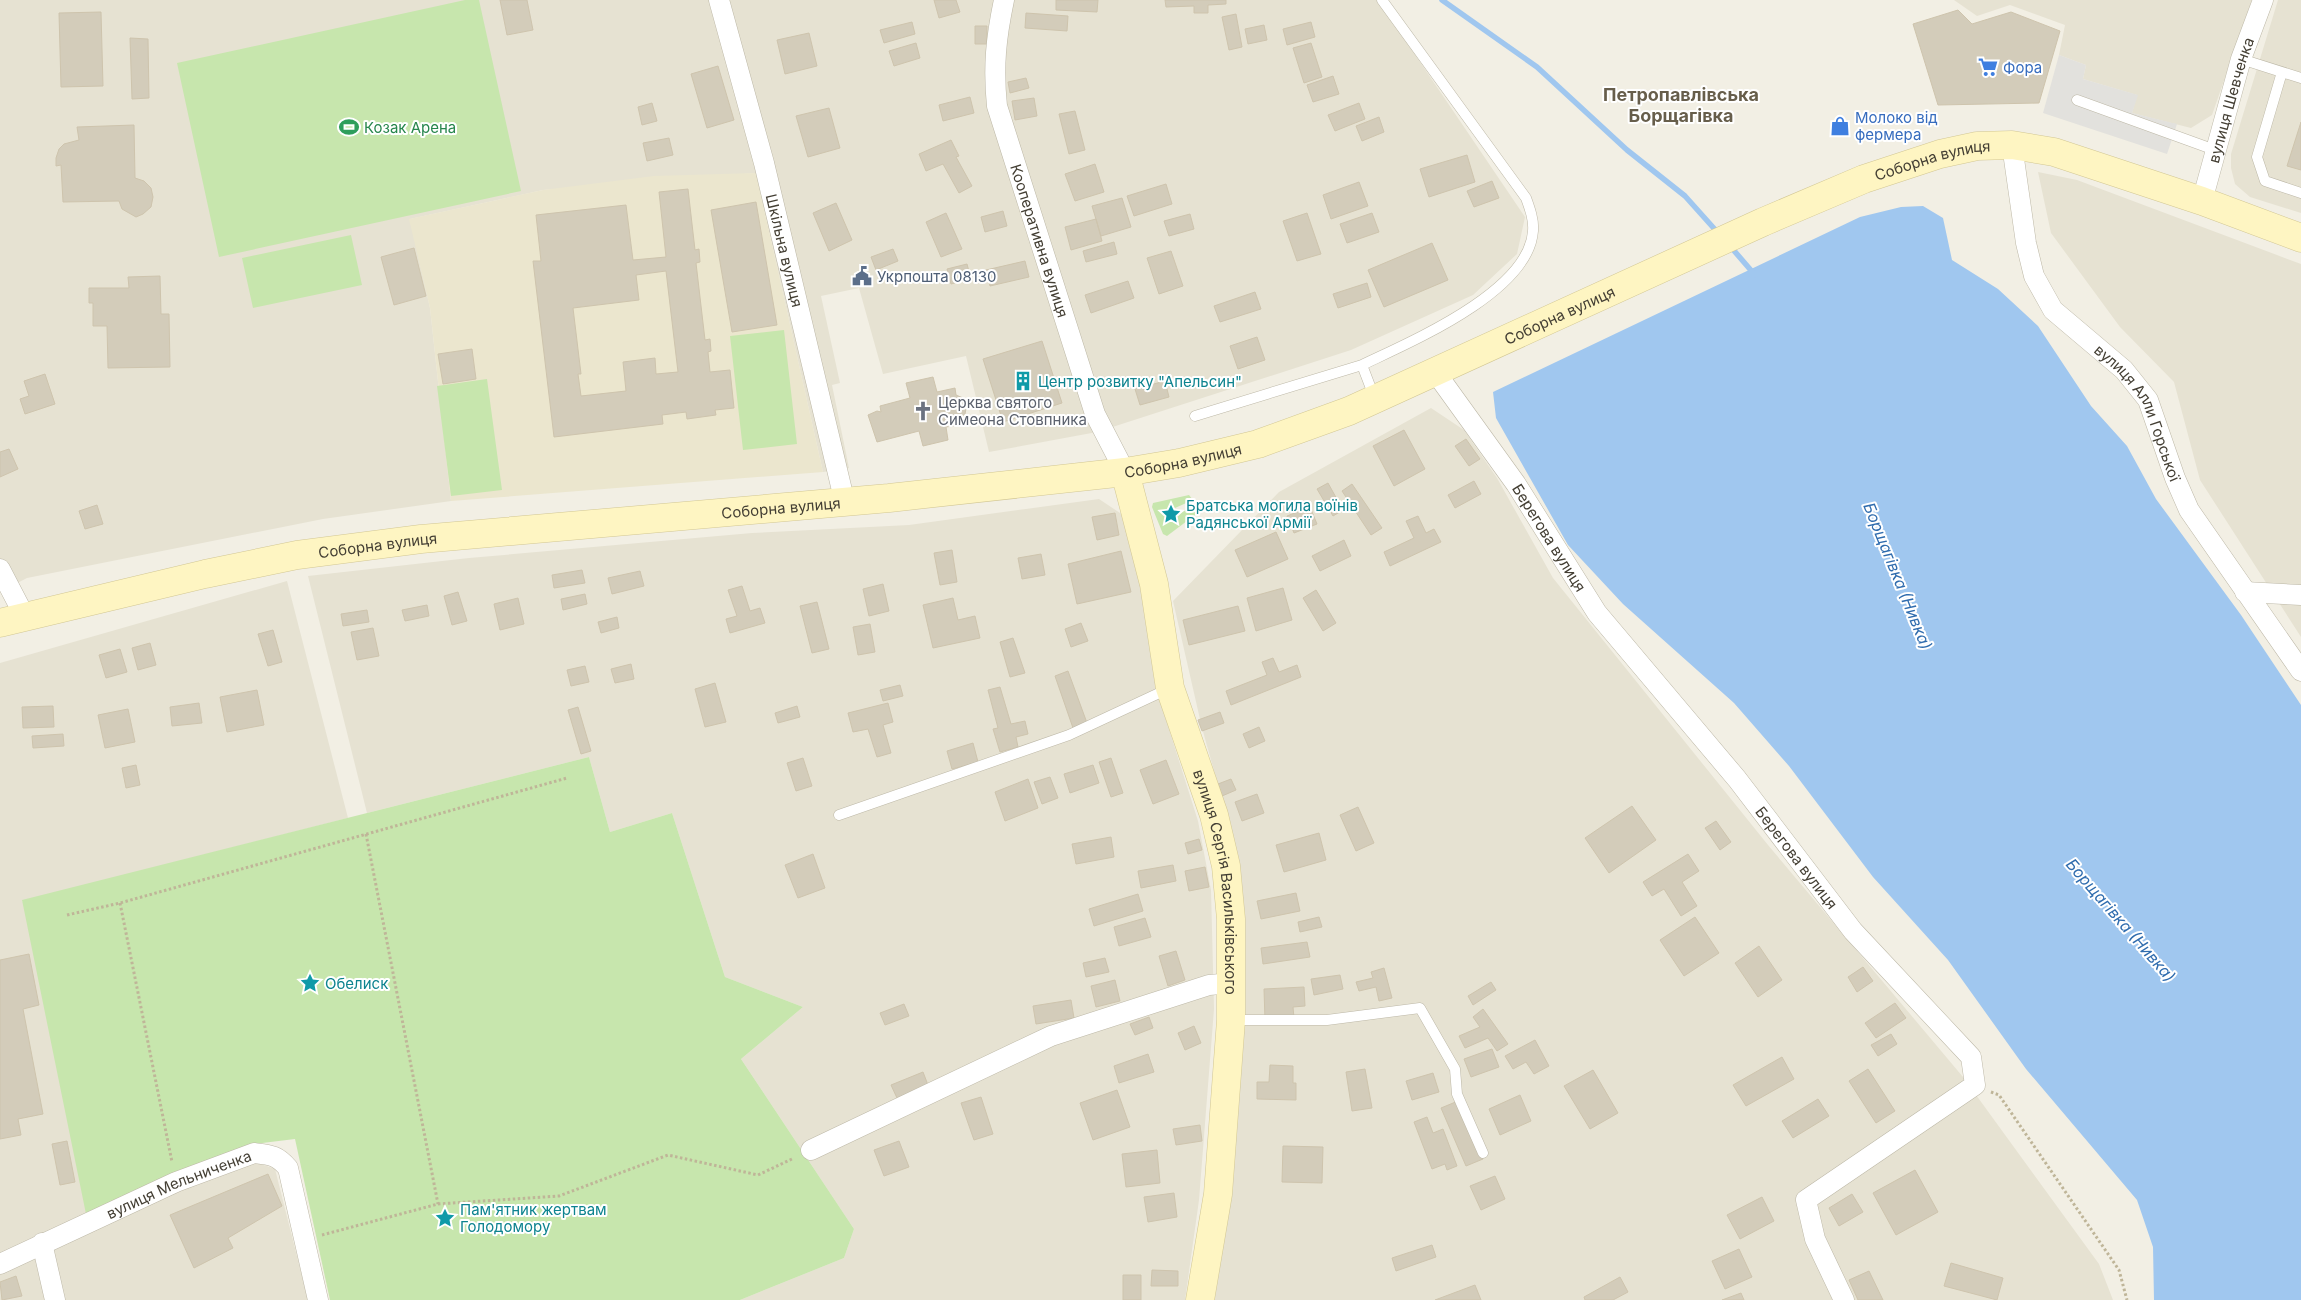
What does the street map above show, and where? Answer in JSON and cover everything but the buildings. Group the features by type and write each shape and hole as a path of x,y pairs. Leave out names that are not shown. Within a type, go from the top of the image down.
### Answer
{"main road":[{"name":"Соборна вулиця","path":"13,620 205,574 298,555 421,539 845,503 1125,472 1179,463 1258,444 1375,400 1763,222 1864,179 1940,154 1977,146 2012,145 2054,152 2202,201 2301,238"},
{"name":"вулиця Сергія Васильківського","path":"1125,472 1154,584 1170,688 1214,815 1226,866 1232,918 1231,1020 1218,1194 1200,1300"}],"street":[{"name":"Шкільна вулиця","path":"719,0 764,163 845,503"},
{"name":"Кооперативна вулиця","path":"1004,0 997,29 993,72 997,106 1095,414 1125,472"},
{"name":"вулиця Шевченка","path":"2202,201 2241,59 2263,0"},
{"name":"вулиця Алли Горської","path":"2012,145 2026,243 2034,276 2053,310 2124,370 2148,400 2175,478 2189,510 2301,672"},
{"name":"Берегова вулиця","path":"1436,373 1516,484 1597,613 1737,779 1853,931 1971,1057 1975,1085"},
{"path":"0,569 13,620"},
{"path":"2246,592 2301,595"},
{"path":"811,1150 1051,1036 1208,985 1232,983"},
{"path":"1844,1300 1815,1239 1806,1200 1975,1085"},
{"name":"вулиця Мельниченка","path":"0,1264 176,1182 254,1153 278,1157 288,1168 318,1300"},
{"path":"42,1243 55,1300"}],"lane":[{"path":"1195,416 1362,365 1420,338 1480,302 1508,279 1525,256 1534,232 1526,198 1382,0"},
{"path":"2241,59 2301,78"},
{"path":"2282,72 2257,157 2265,181 2301,193"},
{"path":"2078,100 2215,150"},
{"path":"1362,365 1375,400"},
{"path":"839,815 1069,735 1170,688"},
{"path":"1231,1020 1327,1020 1420,1008 1455,1069 1457,1094 1483,1153"}],"path":[{"path":"67,915 120,903 567,778"},
{"path":"366,834 438,1204"},
{"path":"120,903 176,1182"},
{"path":"1975,1085 1999,1095 2119,1270 2127,1300"},
{"path":"305,1240 438,1204 559,1196 668,1155 758,1175 811,1150"}],"shaded area":[{"path":"0,0 1378,0 1525,217 1517,254 1473,295 1351,350 1097,432 989,452 966,356 883,374 859,288 821,296 840,383 832,385 849,468 823,472 756,173 543,190 410,219 430,308 451,501 323,519 27,578 0,592"},
{"path":"1954,0 2252,0 2212,115 2191,128 2132,113 2137,95 2083,79 2086,65 2059,55 2065,25 2010,5 1977,16"},
{"path":"2278,0 2301,0 2301,213 2250,197 2235,184 2231,168 2231,154"},
{"path":"2059,55 2086,65 2083,79 2138,95 2132,113 2177,124 2167,154 2043,113"},
{"path":"2038,172 2077,180 2301,264 2301,637 2200,480 2174,382 2120,327 2051,233"},
{"path":"756,173 823,472 451,501 430,308 409,219 543,190 654,176"},
{"path":"1431,408 1464,430 1497,478 1553,578 1768,845 1963,1077 2099,1264 2113,1300 1210,1300 1233,838 1202,728 1173,601 1279,492"},
{"path":"1099,499 1123,515 1139,575 1162,707 1198,821 1211,890 1214,1009 1199,1200 1185,1300 740,1300 844,1258 854,1229 741,1059 803,1007 725,977 672,813 610,832 589,757 367,813 308,576 469,558 752,533 909,525"},
{"path":"287,581 348,818 22,901 250,1160 275,1169 308,1300 0,1300 0,663"}],"green space":[{"name":"Козак Арена","path":"465,0 479,0 521,191 219,257 177,63"},
{"path":"351,235 362,285 253,308 242,258"},
{"path":"784,330 797,444 743,450 730,336"},
{"path":"487,379 502,490 451,496 437,386"},
{"path":"1189,495 1193,500 1166,512 1170,519 1195,505 1199,512 1167,536 1163,534 1152,507 1153,503"},
{"path":"589,757 610,832 672,813 725,977 803,1007 741,1059 854,1229 844,1258 740,1300 330,1300 295,1139 254,1144 86,1214 22,900"}],"water":[{"path":"1923,206 1943,218 1952,260 1998,289 2038,326 2091,406 2127,446 2156,499 2241,615 2301,705 2301,1300 2154,1300 2153,1247 2137,1200 2026,1069 1948,960 1873,877 1789,766 1734,703 1623,604 1568,545 1496,418 1493,392 1860,217 1901,207"}],"waterway":[{"name":"Борщагівка (Нивка)","path":"1442,0 1537,67 1627,150 1685,196 1719,234"},
{"name":"Борщагівка (Нивка)","path":"1730,246 1755,275"}],"place":[{"name":"Фора","path":"1988,67"},
{"name":"Молоко від фермера","path":"1840,126"},
{"name":"Козак Арена","path":"349,127"},
{"name":"Укрпошта 08130","path":"862,276"},
{"name":"Центр розвитку \"Апельсин\"","path":"1023,381"},
{"name":"Церква святого Симеона Стовпника","path":"923,411"},
{"name":"Братська могила воїнів Радянської Армії","path":"1171,514"},
{"name":"Обелиск","path":"310,983"},
{"name":"Пам'ятник жертвам Голодомору","path":"445,1218"}],"district":[{"name":"Петропавлівська Борщагівка","path":"1681,104"}]}
